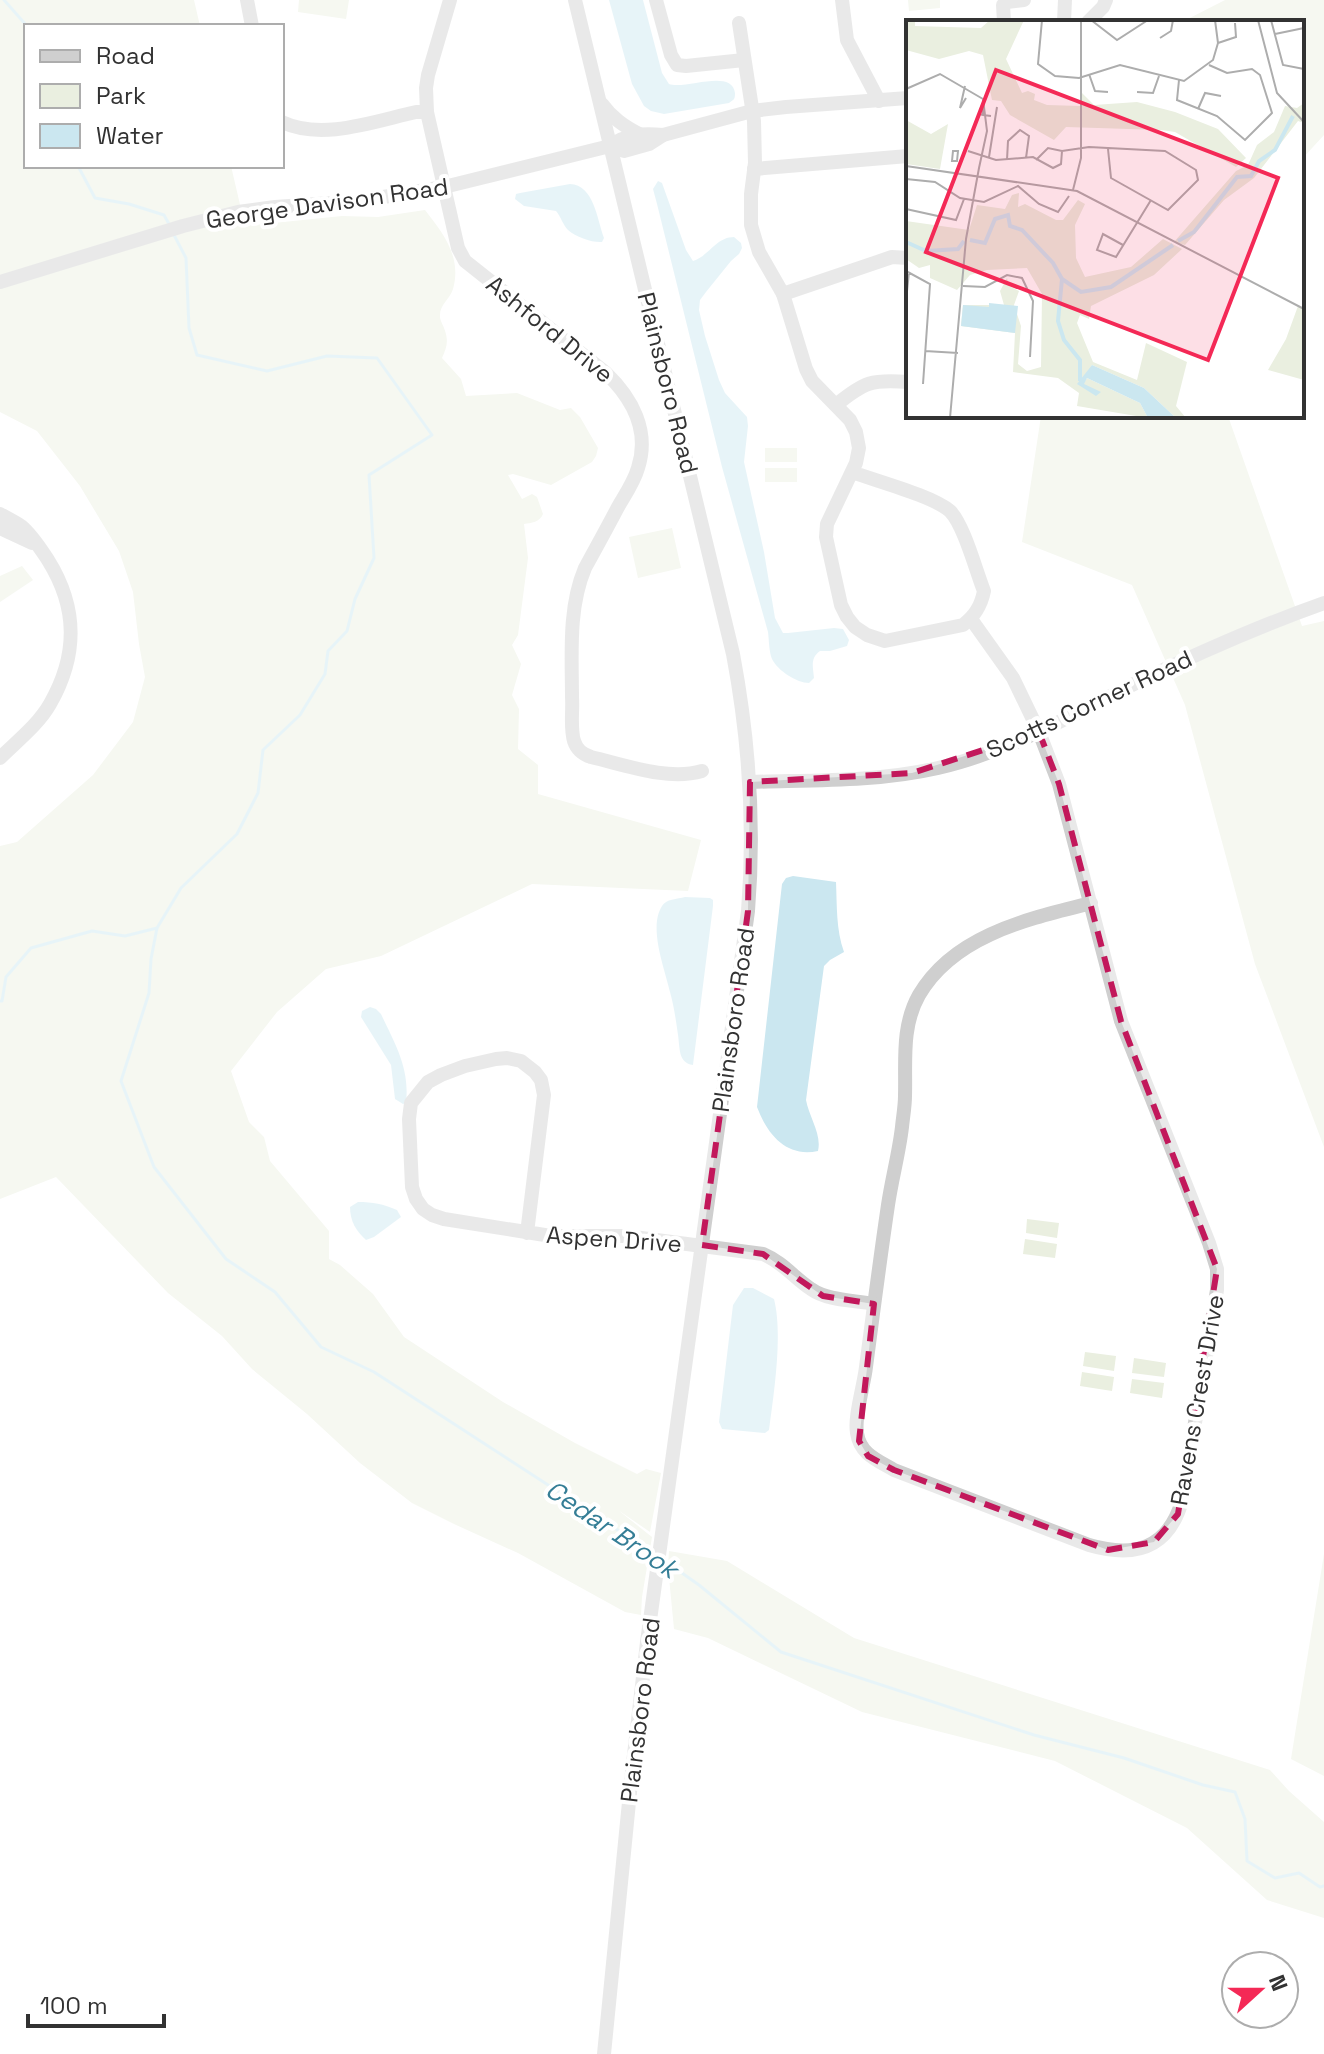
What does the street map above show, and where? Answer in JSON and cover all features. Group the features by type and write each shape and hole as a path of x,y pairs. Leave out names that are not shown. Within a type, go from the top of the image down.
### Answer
{"street":[{"path":"247,0 252,24"},
{"name":"Ashford Drive","path":"450,0 426,88 427,112 458,248 465,261 606,373 632,403 640,425 642,450 638,470 585,568 575,600 573,735 577,749 583,755 673,775 702,771"},
{"name":"Plainsboro Road","path":"575,0 733,654 750,782 748,911 638,1712 604,2054"},
{"path":"656,0 671,55 677,65 744,60"},
{"path":"842,0 847,40 879,101"},
{"path":"1004,20 1003,5 1024,0"},
{"path":"1064,20 1065,0"},
{"path":"1090,20 1106,0"},
{"path":"739,23 752,111 754,169 751,225 759,252 783,294 806,369 812,381 850,420 859,448 856,463 827,524 826,537 841,605 855,627 885,641 963,625 971,619 982,602 984,591 959,524 951,512 936,502 852,472"},
{"name":"George Davison Road","path":"0,282 183,226 255,209 359,201 444,187 610,146 624,151 642,140 644,133 663,135 752,111 906,98"},
{"path":"599,100 609,114 642,140 626,166 620,188"},
{"path":"284,123 323,131 427,112"},
{"path":"754,169 906,156"},
{"path":"783,294 892,257 906,258"},
{"path":"836,405 854,390 869,383 884,380 906,382"},
{"path":"0,514 23,527 39,546 65,594 71,623 69,659 49,707 38,722 0,758"},
{"path":"0,528 39,546"},
{"name":"Scotts Corner Road","path":"750,782 878,777 912,773 973,758 1039,732 1208,648 1324,603"},
{"name":"Ravens Crest Drive","path":"971,619 1013,678 1059,784 1091,903 1121,1021 1217,1269 1217,1290 1178,1514 1164,1534 1144,1547 1120,1552 1106,1550 894,1470 868,1456 861,1447 856,1429 901,1136 905,1097 904,1044 909,1018 918,997 932,977 960,951 1032,918 1091,903"},
{"name":"Aspen Drive","path":"527,1233 541,1128 544,1095 541,1080 521,1061 507,1058 465,1066 428,1082 411,1103 409,1119 412,1187 423,1209 432,1215 527,1233 562,1237 626,1236 702,1245"},
{"path":"702,1245 763,1254 778,1260 810,1289 823,1296 874,1304"}],"highlighted area":[{"path":"1039,732 1059,784 1121,1021 1217,1269 1178,1514 1154,1542 1108,1550 894,1470 868,1456 859,1441 874,1304 823,1296 763,1254 702,1245 748,911 750,782 912,773"}],"green space":[{"path":"0,0 194,0 200,24 24,24 24,168 231,168 245,226 342,216 378,217 425,210 453,256 453,289 440,313 447,340 442,358 461,379 466,396 517,393 560,410 571,408 580,417 598,448 592,462 551,485 508,475 522,499 532,494 537,497 543,514 538,520 524,524 528,558 518,635 512,645 521,664 512,695 519,709 518,749 538,765 538,794 701,840 688,891 532,884 381,956 326,969 277,1012 231,1071 249,1122 264,1137 270,1161 329,1231 329,1259 373,1294 404,1337 503,1402 575,1443 637,1474 646,1469 661,1473 650,1532 618,1510 652,1537 641,1615 625,1612 518,1553 412,1503 360,1463 252,1369 222,1336 168,1293 56,1177 0,1199 0,846 17,842 93,775 133,722 145,677 133,592 119,551 80,486 37,431 0,412"},
{"path":"299,0 349,0 346,19 298,12"},
{"path":"908,0 940,0 940,8 909,11"},
{"path":"1225,0 1324,0 1324,135 1304,157 1304,20 1186,20"},
{"path":"1041,418 1229,418 1302,626 1324,621 1324,1147 1255,964 1185,705 1132,585 1022,542"},
{"path":"765,448 797,448 797,462 765,462"},
{"path":"765,468 797,468 797,482 765,482"},
{"path":"672,528 681,568 638,578 629,537"},
{"path":"22,566 33,580 0,602 0,576"},
{"path":"1027,1219 1059,1223 1057,1238 1026,1233"},
{"path":"1025,1239 1057,1244 1055,1258 1023,1254"},
{"path":"1085,1352 1116,1356 1114,1371 1083,1366"},
{"path":"1134,1358 1166,1363 1164,1377 1132,1373"},
{"path":"1082,1372 1114,1377 1112,1391 1080,1386"},
{"path":"1132,1379 1164,1383 1162,1398 1130,1393"},
{"path":"669,1551 727,1561 854,1638 1270,1770 1324,1822 1324,1918 1267,1900 1187,1828 1055,1761 862,1712 708,1638 674,1629"},
{"path":"1324,1554 1324,1776 1291,1759"}],"water":[{"path":"609,0 643,0 662,73 669,84 726,82 732,86 734,99 729,103 664,114 644,106 632,84"},
{"path":"658,181 662,183 686,250 693,261 728,238 734,237 741,243 739,254 700,300 699,310 719,380 725,393 747,417 744,462 775,618 783,633 834,628 843,629 849,640 847,646 817,654 813,663 814,678 809,683 788,676 771,656 768,632 722,467 653,189"},
{"path":"570,184 584,190 589,197 604,238 602,242 571,233 556,211 524,206 515,199 516,194"},
{"path":"793,876 836,882 838,926 844,952 824,966 806,1100 819,1145 818,1151 807,1152 796,1151 779,1142 766,1126 757,1107 782,884 786,878"},
{"path":"685,897 713,900 693,1065 688,1064 681,1054 657,937 658,915 662,906"},
{"path":"370,1007 381,1014 400,1057 406,1079 406,1103 395,1099 391,1065 361,1017 362,1011"},
{"path":"358,1202 387,1206 397,1210 401,1217 366,1240 351,1217 350,1207"},
{"path":"744,1288 753,1288 774,1299 777,1313 775,1382 769,1430 765,1433 722,1429 719,1422 733,1305"}],"waterway":[{"path":"4,0 25,24"},
{"path":"79,168 95,198 164,215 169,224"},
{"path":"0,1001 6,977 31,948 92,931 125,936 157,928 181,888 237,834 258,793 263,750 300,715 325,674 328,651 347,631 355,599 374,558 369,475 432,435 377,358 327,356 267,371 197,355 189,328 186,258 174,235"},
{"name":"Cedar Brook","path":"157,928 149,993 121,1081 154,1167 226,1259 275,1292 321,1347 374,1372 656,1555"},
{"name":"Cedar Brook","path":"662,1559 781,1652 1034,1735 1124,1758 1203,1785 1235,1792 1245,1819 1247,1861 1275,1878 1299,1873 1320,1887 1324,1886"}]}
